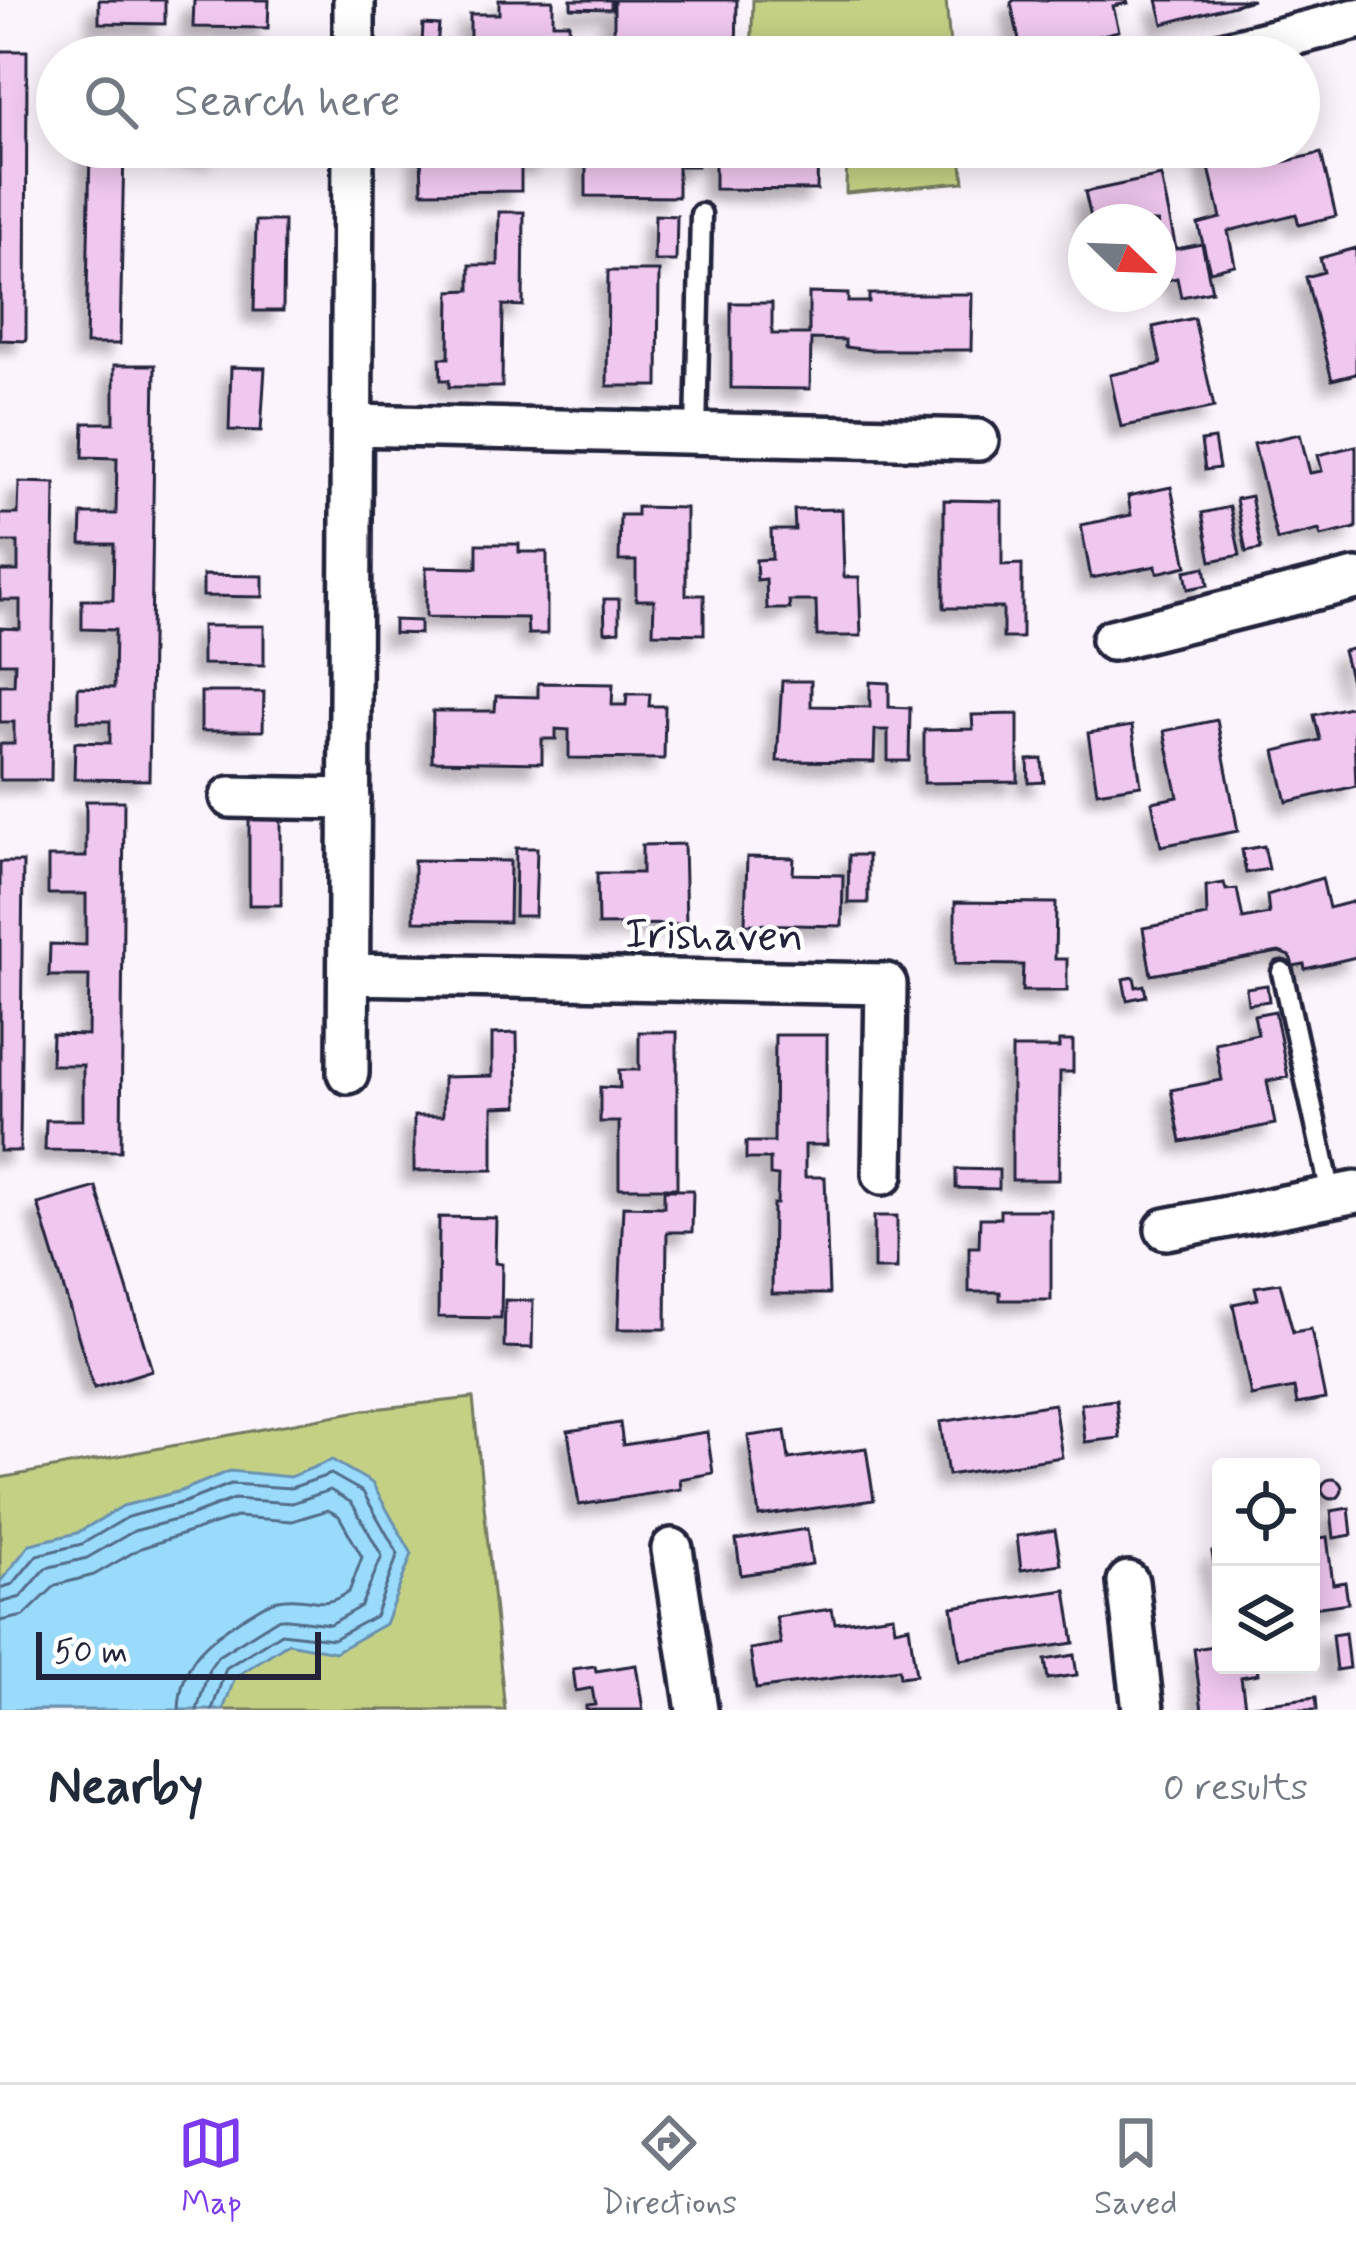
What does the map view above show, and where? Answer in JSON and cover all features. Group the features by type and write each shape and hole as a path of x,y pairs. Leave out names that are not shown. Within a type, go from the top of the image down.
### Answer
{"street":[{"path":"354,0 354,36"},
{"path":"1289,36 1356,19"},
{"path":"348,1073 353,168"},
{"path":"352,425 978,440"},
{"path":"1112,640 1356,579"},
{"path":"231,797 350,799"},
{"name":"Irishaven","path":"349,974 886,984 883,1174"},
{"path":"1166,1229 1344,1195"},
{"path":"672,1549 697,1710"},
{"path":"1128,1582 1142,1710"}],"lane":[{"path":"696,433 701,214"},
{"path":"1282,972 1344,1195"}],"green space":[{"path":"753,0 946,0 949,36 752,36"},
{"path":"847,168 962,168 964,182 846,193"},
{"path":"473,1398 505,1710 0,1710 0,1478 364,1410"}],"water":[{"path":"332,1460 372,1483 412,1554 385,1624 335,1652 288,1643 235,1677 223,1710 0,1710 0,1582 30,1544 77,1533 123,1506 181,1491 230,1471 290,1477"}],"building":[{"path":"99,0 165,0 165,24 99,23"},
{"path":"194,0 269,0 268,28 193,27"},
{"path":"499,0 553,0 553,23 569,23 569,36 470,36 470,14 499,14"},
{"path":"571,0 611,0 611,9 571,8"},
{"path":"614,0 737,0 736,36 614,36"},
{"path":"1157,0 1253,0 1163,24"},
{"path":"1011,3 1128,3 1113,6 1119,31 1098,36 1018,36"},
{"path":"423,24 439,25 438,36 422,36"},
{"path":"0,51 27,51 26,341 0,340"},
{"path":"1321,153 1336,216 1299,225 1296,214 1228,231 1235,265 1210,271 1198,224 1221,218 1209,168 1320,168"},
{"path":"90,168 124,168 120,344 86,344"},
{"path":"421,168 521,168 521,191 422,192"},
{"path":"586,168 678,168 678,197 586,196"},
{"path":"715,168 818,168 817,190 715,189"},
{"path":"1161,176 1167,204 1088,204 1085,192"},
{"path":"499,212 524,212 523,306 503,305 502,387 449,387 449,380 441,380 440,358 449,358 450,291 470,290 470,265 498,265"},
{"path":"655,215 677,216 676,261 654,261"},
{"path":"256,221 284,221 283,311 254,311"},
{"path":"1202,244 1212,291 1181,297 1176,249"},
{"path":"1356,248 1356,374 1332,380 1306,277 1324,272 1320,258"},
{"path":"608,271 659,271 658,386 607,386"},
{"path":"809,293 848,294 848,302 869,302 869,294 972,294 971,350 869,350 845,347 845,340 811,339 810,389 731,388 731,303 772,303 772,334 809,334"},
{"path":"1194,318 1214,407 1121,427 1110,375 1161,364 1153,327"},
{"path":"114,365 155,365 149,780 74,779 75,742 110,743 110,721 78,721 78,687 114,688 115,630 82,629 82,600 113,600 114,544 81,544 82,514 116,514 117,458 83,457 84,423 114,423"},
{"path":"231,367 265,368 261,431 229,430"},
{"path":"1300,434 1310,473 1322,471 1318,455 1356,446 1356,528 1277,540 1254,444"},
{"path":"1214,439 1219,468 1205,470 1201,441"},
{"path":"19,482 55,483 51,780 0,780 0,744 14,744 14,722 0,722 0,685 14,685 15,663 0,663 0,628 20,629 20,600 0,600 0,571 18,571 18,542 0,542 0,514 18,514"},
{"path":"1171,487 1187,566 1157,573 1156,566 1091,578 1081,525 1131,515 1128,496"},
{"path":"1251,496 1261,549 1246,552 1236,499"},
{"path":"944,500 1002,501 1002,565 1022,564 1022,638 1003,638 1003,608 944,608"},
{"path":"637,507 686,508 686,595 704,595 704,634 653,633 654,600 636,600 636,561 619,561 620,515 637,515"},
{"path":"1230,507 1240,555 1211,561 1202,513"},
{"path":"842,509 844,577 859,577 861,636 817,636 816,601 789,601 790,609 767,609 766,579 757,580 756,560 772,559 771,530 795,530 794,510"},
{"path":"477,544 519,544 519,552 547,552 547,634 528,634 527,618 426,617 426,567 477,568"},
{"path":"1205,567 1208,585 1188,589 1185,571"},
{"path":"203,575 263,576 263,597 203,596"},
{"path":"604,599 619,599 619,631 605,632"},
{"path":"394,620 420,621 420,634 394,633"},
{"path":"202,626 264,626 264,665 202,664"},
{"path":"1356,648 1356,688 1353,689 1343,651"},
{"path":"782,681 811,681 811,706 870,707 870,682 889,683 889,707 910,708 909,761 888,761 888,730 875,730 874,762 777,761"},
{"path":"538,683 613,684 612,705 626,705 627,694 650,694 649,706 665,706 664,759 569,758 569,730 556,729 556,739 542,739 542,763 432,761 433,711 495,711 496,696 538,697"},
{"path":"201,692 264,692 263,731 201,731"},
{"path":"1353,706 1356,786 1287,802 1275,751 1320,740 1314,715"},
{"path":"1018,714 1018,782 924,783 924,730 973,729 972,715"},
{"path":"1217,720 1238,831 1161,846 1152,802 1178,797 1164,731"},
{"path":"1132,726 1141,785 1097,792 1088,733"},
{"path":"1042,759 1044,782 1029,783 1028,760"},
{"path":"86,801 124,801 121,1151 45,1150 46,1120 83,1120 83,1065 51,1065 52,1034 88,1035 89,976 49,976 50,944 86,945 86,894 48,894 48,857 86,857"},
{"path":"249,816 281,817 281,905 249,905"},
{"path":"684,844 686,924 598,925 597,873 642,873 642,845"},
{"path":"1264,846 1269,869 1246,873 1242,850"},
{"path":"516,848 537,848 535,916 515,916"},
{"path":"849,855 868,855 868,903 848,903"},
{"path":"747,857 794,858 793,874 843,875 842,926 745,924"},
{"path":"414,860 510,861 509,922 414,921"},
{"path":"0,862 23,862 20,1151 0,1151"},
{"path":"1322,878 1329,908 1356,901 1356,957 1305,969 1304,964 1293,966 1290,956 1279,952 1151,975 1143,928 1207,916 1206,886 1224,883 1226,890 1237,889 1243,919 1269,914 1267,895"},
{"path":"955,902 1056,903 1055,959 1067,959 1067,991 1022,991 1023,965 955,964"},
{"path":"1134,977 1136,987 1144,985 1146,996 1127,1000 1123,979"},
{"path":"1267,985 1269,1001 1248,1004 1246,988"},
{"path":"1275,1011 1288,1077 1267,1081 1275,1124 1181,1142 1171,1090 1222,1080 1215,1043 1258,1034 1254,1015"},
{"path":"639,1032 677,1032 677,1188 619,1188 619,1122 600,1122 600,1087 620,1088 619,1070 639,1070"},
{"path":"517,1033 518,1106 493,1107 493,1170 414,1171 414,1116 443,1116 443,1077 492,1076 492,1034"},
{"path":"775,1035 827,1035 827,1145 805,1145 805,1177 825,1177 829,1294 772,1294 778,1176 770,1175 770,1159 746,1159 746,1142 774,1142"},
{"path":"1059,1041 1073,1041 1073,1072 1060,1072 1059,1180 1012,1180 1012,1048 1059,1048"},
{"path":"956,1169 999,1170 999,1189 956,1188"},
{"path":"96,1187 152,1370 94,1388 38,1204"},
{"path":"664,1190 693,1190 692,1232 667,1232 666,1329 618,1329 623,1206 664,1207"},
{"path":"1000,1210 1051,1210 1051,1300 1000,1300 1000,1292 969,1292 969,1247 979,1247 980,1218 1000,1218"},
{"path":"874,1216 897,1216 897,1269 874,1269"},
{"path":"439,1217 496,1218 495,1263 502,1264 501,1318 438,1317"},
{"path":"1280,1283 1293,1332 1311,1329 1325,1399 1297,1404 1294,1388 1251,1396 1233,1304 1258,1299 1255,1287"},
{"path":"505,1300 533,1301 532,1348 504,1347"},
{"path":"1116,1400 1120,1438 1085,1442 1081,1404"},
{"path":"1054,1404 1062,1457 948,1475 940,1422"},
{"path":"620,1423 623,1445 707,1432 713,1473 680,1479 681,1489 579,1505 568,1431"},
{"path":"785,1431 789,1459 866,1448 874,1500 759,1516 748,1436"},
{"path":"1332,1479 1342,1489 1332,1499 1322,1489"},
{"path":"1349,1508 1352,1535 1334,1538 1331,1511"},
{"path":"807,1529 812,1564 741,1575 736,1540"},
{"path":"1055,1530 1061,1564 1021,1570 1017,1536"},
{"path":"1327,1537 1333,1584 1345,1582 1348,1603 1320,1607 1320,1538"},
{"path":"1066,1590 1074,1643 960,1660 952,1607"},
{"path":"832,1609 835,1623 893,1615 895,1629 909,1626 916,1675 900,1677 899,1669 756,1689 750,1649 781,1644 776,1617"},
{"path":"1345,1633 1349,1668 1336,1670 1332,1635"},
{"path":"1212,1646 1212,1674 1258,1674 1241,1677 1245,1706 1316,1697 1317,1710 1202,1710 1194,1649"},
{"path":"1074,1655 1077,1675 1048,1679 1045,1660"},
{"path":"636,1665 643,1710 586,1710 595,1705 592,1688 576,1691 573,1669"}]}
